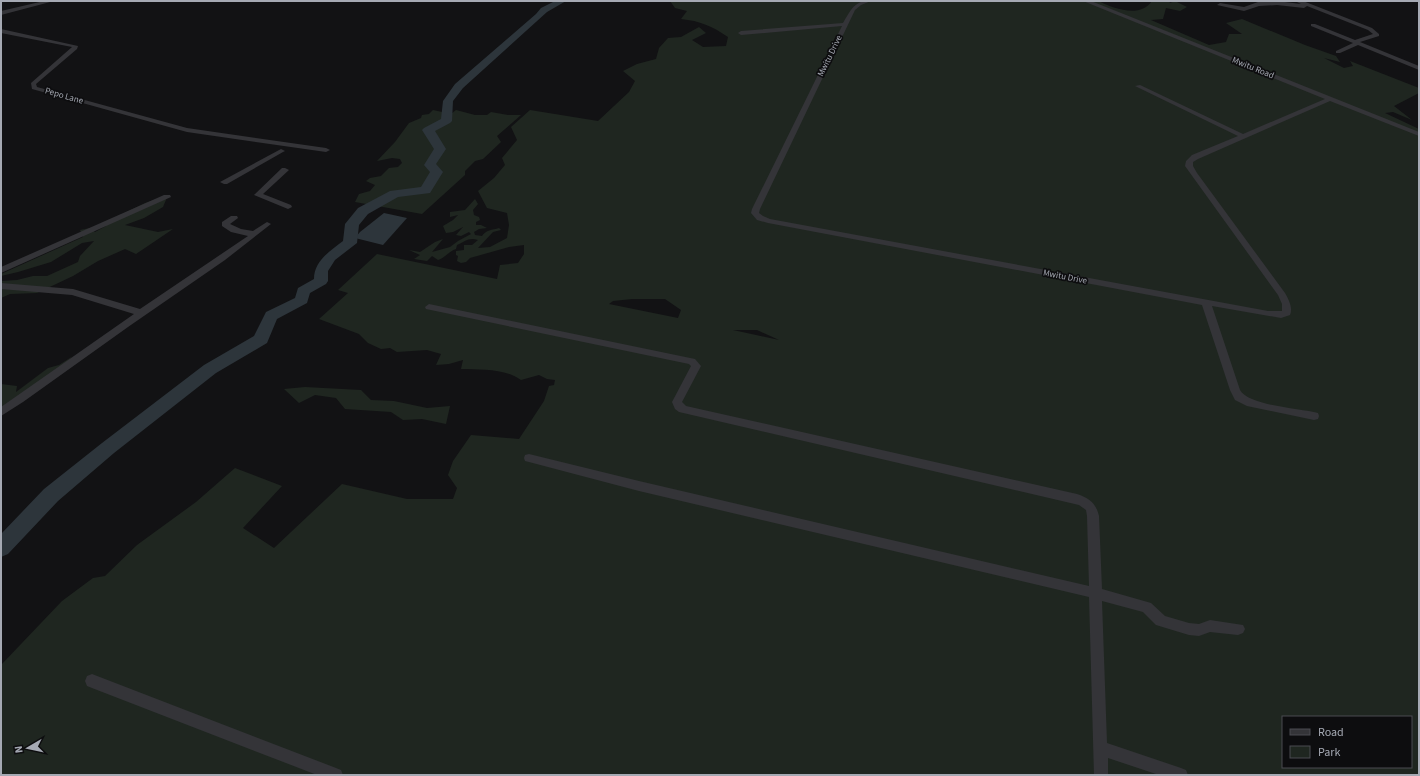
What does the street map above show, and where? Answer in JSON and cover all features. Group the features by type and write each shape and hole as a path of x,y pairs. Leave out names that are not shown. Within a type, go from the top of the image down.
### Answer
{"street":[{"path":"1,13 51,1"},
{"name":"Mwitu Drive","path":"868,1 859,4 846,24 756,209 755,213 760,218 768,221 1206,303 1281,315 1287,313 1286,304 1282,295 1189,166 1190,161 1195,157 1329,99"},
{"name":"Mwitu Road","path":"1086,1 1419,134"},
{"path":"1298,1 1370,30 1377,35 1357,42 1338,52"},
{"path":"1220,5 1244,8 1258,4 1277,3 1318,9"},
{"path":"741,33 846,24"},
{"path":"1313,25 1419,68"},
{"name":"Pepo Lane","path":"1,31 75,46 75,48 33,84 34,88 180,129 326,150"},
{"path":"1138,86 1243,136"},
{"path":"224,182 281,151"},
{"path":"285,170 258,195 288,207"},
{"path":"1,270 167,197"},
{"path":"234,218 225,224 245,233 255,234"},
{"path":"1,412 49,380 142,312 244,243 267,224"},
{"path":"1,286 73,292 142,312"},
{"path":"1206,303 1235,390 1239,397 1251,403 1314,416"},
{"path":"429,307 692,361 696,366 677,402 678,406 683,409 1077,498 1086,502 1091,508 1093,516 1101,775"},
{"path":"529,458 639,486 1095,593 1147,607 1161,621 1189,629 1199,630 1210,626 1238,629"},
{"path":"92,681 336,775"},
{"path":"1101,748 1181,775"}],"green space":[{"path":"670,1 1098,1 1119,9 1134,11 1141,10 1152,1 1169,1 1170,3 1175,1 1187,7 1180,11 1166,8 1163,19 1151,20 1209,45 1226,42 1229,34 1242,34 1226,23 1242,19 1336,56 1340,62 1324,58 1344,68 1353,66 1350,61 1419,88 1419,93 1394,106 1412,120 1393,112 1385,113 1419,129 1419,775 1,775 1,665 62,601 93,578 105,576 137,545 196,502 235,468 282,486 243,528 274,548 342,484 407,499 453,499 457,488 448,475 453,461 471,435 519,439 544,401 549,386 554,385 555,380 547,379 539,375 521,380 507,373 461,369 463,360 449,364 436,365 441,354 427,350 397,352 390,348 381,349 368,343 359,334 319,319 348,293 338,290 377,254 497,279 500,265 518,263 524,254 524,245 509,247 470,258 466,262 461,263 457,261 458,256 456,255 456,251 464,250 464,245 472,245 478,240 469,239 457,245 456,249 438,260 432,256 427,261 414,259 420,255 409,250 420,252 435,242 443,239 432,252 450,247 471,234 469,232 461,236 456,235 463,227 453,232 446,233 443,226 458,215 450,217 450,212 465,210 475,199 478,204 473,210 474,215 479,217 480,220 476,222 476,225 481,225 487,228 479,229 474,232 475,235 482,236 487,231 499,228 501,230 493,232 478,248 490,247 507,238 509,225 507,213 487,208 478,191 494,178 505,165 502,158 517,140 511,127 530,110 598,121 629,92 635,81 623,71 637,64 656,59 659,48 668,38 681,37 699,27 706,33 692,40 703,47 726,46 728,37 717,30 694,21 681,19 687,11 675,8","holes":["632,299 665,299 681,310 678,318 609,304 613,301","733,330 757,330 779,340"]},
{"path":"433,110 451,114 456,110 475,115 487,115 491,112 508,115 521,115 497,136 501,142 483,159 475,161 465,171 465,175 422,214 355,202 359,194 370,191 375,185 366,181 370,178 381,176 389,168 398,167 402,163 400,159 392,158 377,161 395,142 409,123 421,118 422,115 429,114"},
{"path":"168,195 163,207 144,218 125,225 158,232 173,229 136,254 125,249 98,261 73,276 37,293 10,294 1,298 1,281 17,280 33,276 47,276 78,262 80,256 94,241 82,243 51,262 18,272 1,276 1,274 83,237 80,230 90,228 95,232 106,226 110,220 145,203"},
{"path":"73,356 52,375 1,408 1,384 17,386 16,392 48,368 59,365"},
{"path":"305,387 361,390 371,400 394,401 427,408 450,406 446,424 422,419 403,420 391,412 345,409 336,398 315,395 299,403 284,389"}],"shaded area":[{"path":"384,213 407,218 383,245 355,238 360,232"}],"waterway":[{"path":"1,548 51,495 108,448 210,369 261,339 271,316 302,300 303,291 321,281 321,271 330,257 350,243 352,224 363,211 395,194 425,190 437,172 430,165 440,149 428,130 446,121 448,101 459,86 544,10 562,1"}]}
